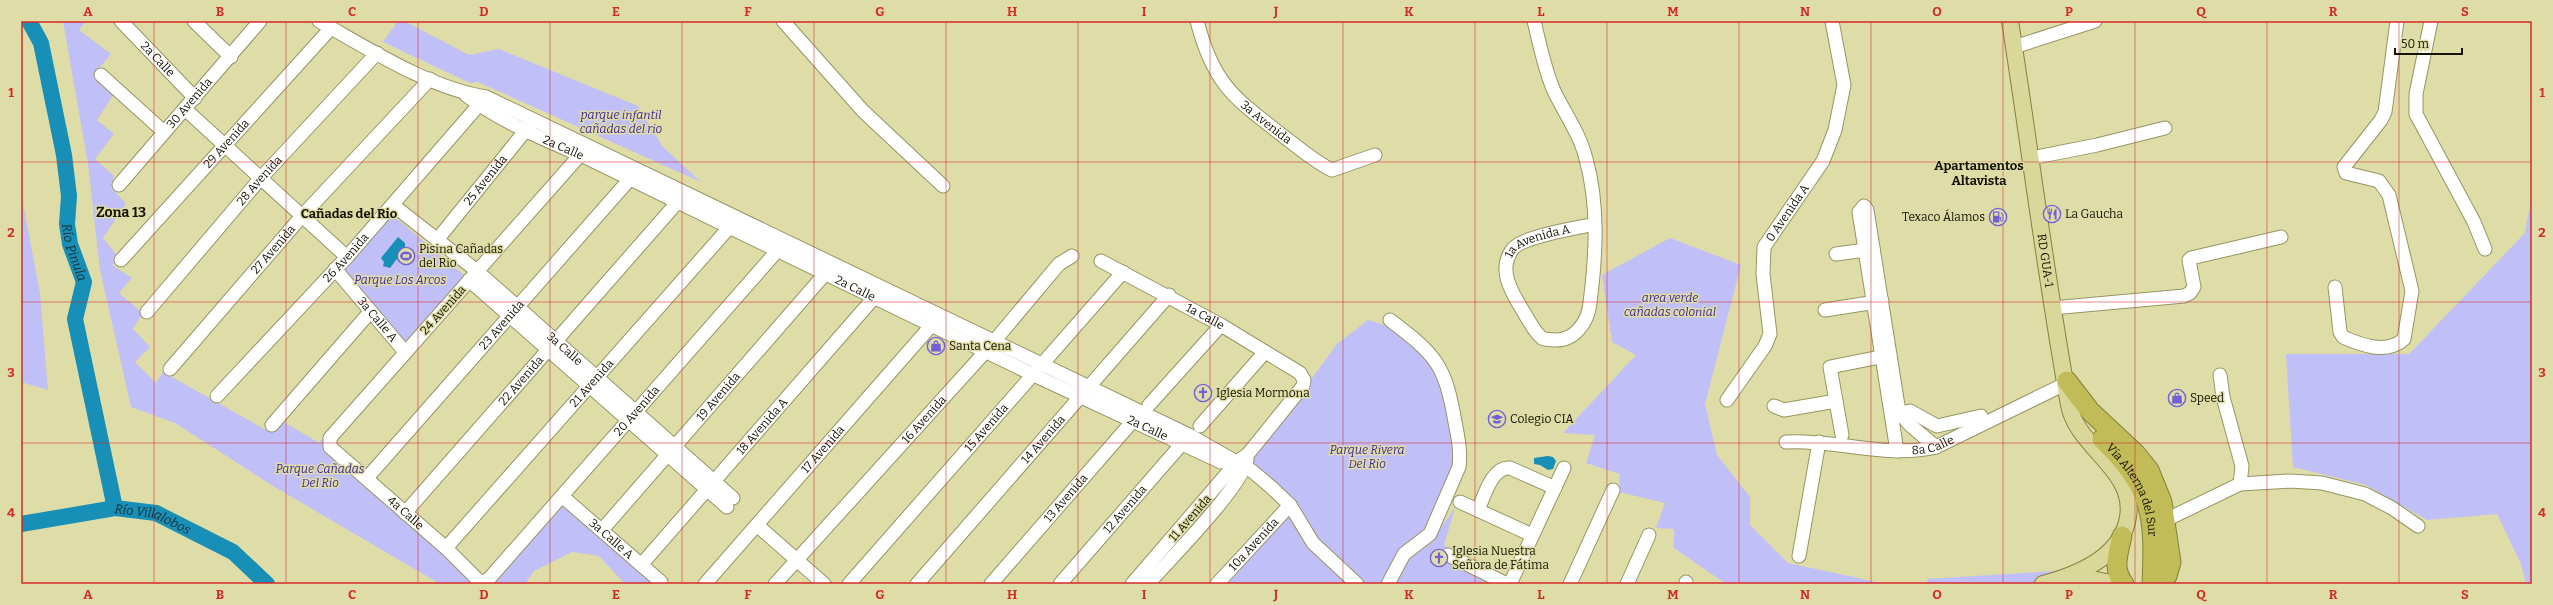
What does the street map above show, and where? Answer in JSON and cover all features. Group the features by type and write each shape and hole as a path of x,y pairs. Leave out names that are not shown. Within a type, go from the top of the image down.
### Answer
{"highway":[{"path":"2067,384 2090,412 2136,454 2149,470 2165,518 2170,568 2157,584"},
{"name":"Vía Alterna del Sur","path":"2067,384 2083,418 2129,466 2140,484 2152,524 2152,584"},
{"name":"Vía Alterna del Sur","path":"2067,384 2085,417 2097,432 2132,464 2144,481 2157,522 2159,556 2157,584"},
{"path":"2122,536 2116,560 2120,578 2124,584"}],"main road":[{"name":"RD GUA-1","path":"2010,21 2052,308 2070,406 2075,423 2124,486 2128,497 2129,516 2122,536 2115,546 2096,562 2063,579 2043,584"},
{"path":"2063,579 2096,580 2116,584"}],"street":[{"name":"2a Calle","path":"121,21 195,98"},
{"path":"194,21 231,57"},
{"name":"30 Avenida","path":"119,185 231,57 260,21"},
{"path":"783,21 863,111 943,186"},
{"name":"3a Avenida","path":"1197,21 1206,52 1223,84 1245,108 1318,163 1332,170 1375,155"},
{"name":"1a Avenida A","path":"1534,21 1540,51 1554,91 1572,121 1586,159 1594,206 1595,261 1589,311 1579,330 1572,336 1560,340 1544,339 1536,333 1510,288 1506,274 1507,259 1512,249 1525,241 1594,224"},
{"name":"0 Avenida A","path":"1727,400 1765,346 1770,334 1763,274 1764,247 1823,161 1835,130 1844,85 1832,21"},
{"path":"2014,48 2095,21"},
{"path":"2335,287 2340,332 2343,337 2369,346 2386,347 2398,345 2404,340 2412,291 2389,195 2379,181 2346,173 2344,167 2381,120 2385,112 2397,21"},
{"path":"2431,21 2416,94 2416,114 2474,222 2485,249"},
{"name":"2a Calle","path":"323,23 377,53 430,79 534,120 584,150 681,198 729,228 782,246 829,268 883,288 994,340 1141,412 1186,439 1244,467"},
{"name":"29 Avenida","path":"122,260 224,147 323,23"},
{"name":"28 Avenida","path":"147,312 260,179 377,53"},
{"path":"101,75 164,132"},
{"name":"27 Avenida","path":"170,370 302,216 430,79"},
{"name":"2a Calle","path":"483,101 526,131 584,150"},
{"name":"26 Avenida","path":"217,396 334,269 347,257 483,101"},
{"path":"185,110 347,257"},
{"name":"25 Avenida","path":"437,240 534,120"},
{"path":"2031,158 2097,145 2165,128"},
{"name":"24 Avenida","path":"330,438 584,150"},
{"name":"23 Avenida","path":"366,478 634,175"},
{"name":"2a Calle","path":"681,198 738,218 782,246"},
{"name":"22 Avenida","path":"405,513 681,198"},
{"name":"3a Calle","path":"393,205 437,240 473,276 730,502"},
{"name":"21 Avenida","path":"446,548 592,381 738,218"},
{"path":"2052,308 2184,296 2190,294 2194,287 2189,260 2191,258 2281,237"},
{"name":"20 Avenida","path":"488,580 563,497 782,246"},
{"path":"1836,254 1870,250 1896,413 1897,451"},
{"name":"16 Avenida","path":"775,584 986,351 1059,264 1072,256"},
{"name":"1a Calle","path":"1101,261 1169,295 1221,325 1300,373 1304,380"},
{"name":"2a Calle","path":"829,268 874,298 1080,397 1141,412"},
{"name":"19 Avenida","path":"602,530 829,268"},
{"name":"3a Calle A","path":"334,269 405,352"},
{"name":"15 Avenida","path":"849,584 1123,272"},
{"name":"18 Avenida A","path":"641,565 883,288"},
{"name":"14 Avenida","path":"917,584 1088,386 1169,295"},
{"path":"1825,310 1878,301"},
{"path":"272,426 370,312"},
{"name":"17 Avenida","path":"705,584 755,529 940,315"},
{"path":"1388,584 1404,554 1430,534 1459,467 1460,457 1451,395 1442,370 1424,346 1390,320"},
{"name":"13 Avenida","path":"991,584 1141,412 1221,325"},
{"path":"1200,426 1265,352"},
{"path":"1842,435 1836,402 1832,365 1887,355"},
{"path":"2220,375 2223,397 2242,466 2240,484"},
{"name":"11 Avenida","path":"1148,584 1221,502 1244,467 1303,386 1304,380"},
{"name":"8a Calle","path":"1786,442 1819,442 1917,452 1936,447 2067,384"},
{"path":"1774,406 1784,410 1836,402"},
{"path":"1896,413 1913,412 1937,426 1981,416"},
{"path":"1896,413 1936,447"},
{"name":"4a Calle","path":"330,438 330,447 446,548 480,582 488,580"},
{"name":"12 Avenida","path":"1060,584 1186,439"},
{"path":"1799,556 1819,442"},
{"path":"1244,467 1288,507 1313,543 1357,584"},
{"name":"11 Avenida","path":"1132,584 1244,467"},
{"path":"1478,510 1496,473 1502,469 1510,468 1555,488"},
{"path":"1510,584 1564,468"},
{"path":"2165,518 2172,517 2240,484 2290,481 2322,483 2365,494 2392,508 2418,526"},
{"path":"1570,584 1613,490"},
{"name":"3a Calle A","path":"563,497 661,582"},
{"path":"1460,502 1532,535"},
{"path":"1288,507 1310,547 1349,584"},
{"name":"10a Avenida","path":"1218,584 1288,507"},
{"path":"755,529 794,563 824,584"},
{"path":"1628,584 1649,534"},
{"path":"1448,555 1507,584"},
{"path":"794,563 812,584"}],"green space":[{"name":"Parque Cañadas Del Rio","path":"63,21 86,21 79,30 111,54 95,73 116,91 97,120 114,134 95,159 114,176 111,187 126,204 103,238 121,260 112,265 132,278 119,293 143,313 133,329 150,347 135,362 156,383 163,372 268,431 284,422 319,443 325,436 484,584 440,584 273,486 175,423 131,407 100,270 88,164"},
{"name":"parque infantil cañadas del rio","path":"398,21 404,21 469,55 499,49 638,106 663,147 701,182 478,82 470,83 383,42"},
{"path":"2532,193 2532,584 2526,584 2521,564 2497,514 2427,520 2366,485 2293,467 2286,354 2409,354 2525,233"},
{"path":"22,198 40,293 48,390 21,382"},
{"name":"Parque Los Arcos","path":"391,214 465,276 403,345 336,269"},
{"name":"area verde cañadas colonial","path":"1670,238 1741,265 1705,404 1717,455 1750,497 1750,525 1788,563 1886,584 1726,584 1674,548 1674,529 1656,528 1665,503 1619,492 1620,474 1586,463 1595,435 1563,433 1636,355 1612,342 1602,275"},
{"name":"Parque Rivera Del Rio","path":"1368,320 1391,327 1434,359 1451,395 1457,472 1438,531 1455,508 1444,545 1503,574 1498,584 1488,584 1483,581 1481,584 1218,584 1292,506 1252,471 1254,457 1337,344"},
{"path":"565,503 656,580 652,584 625,584 599,556 572,552 534,571 525,584 489,584"},
{"path":"2071,570 2030,584 1926,584 1928,579"}],"shaded area":[{"path":"398,237 405,243 405,251 390,268 383,266 384,262 381,258"},
{"path":"1548,456 1553,457 1556,461 1553,469 1548,470 1540,465 1534,464 1534,458"}],"waterway":[{"name":"Río Pinula","path":"29,21 41,43 64,155 69,196 67,224 70,244 84,282 75,319 115,508"},
{"name":"Río Villalobos","path":"21,524 115,508 156,513 233,552 267,584"}],"place":[{"name":"La Gaucha","path":"2052,214"},
{"name":"Texaco Álamos","path":"1998,217"},
{"name":"Pisina Cañadas del Rio","path":"406,256"},
{"name":"Santa Cena","path":"936,346"},
{"name":"Iglesia Mormona","path":"1203,393"},
{"name":"Speed","path":"2177,398"},
{"name":"Colegio CIA","path":"1497,419"},
{"name":"Iglesia Nuestra Señora de Fátima","path":"1439,558"}],"district":[{"name":"Apartamentos Altavista","path":"1979,172"},
{"name":"Zona 13","path":"121,212"},
{"name":"Cañadas del Rio","path":"349,213"}]}
